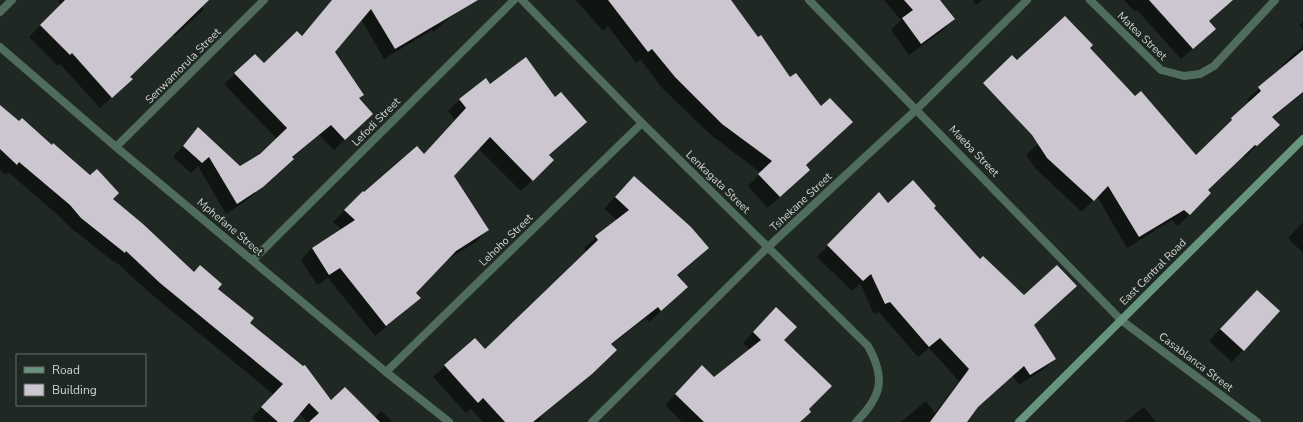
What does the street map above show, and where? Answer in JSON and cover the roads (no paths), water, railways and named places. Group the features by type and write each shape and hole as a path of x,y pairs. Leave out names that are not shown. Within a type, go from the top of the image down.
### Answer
{"street":[{"path":"0,12 12,0"},
{"name":"Senwamorula Street","path":"116,147 264,0"},
{"name":"Lefodi Street","path":"253,260 514,0"},
{"name":"Lenkagata Street","path":"522,0 642,123 868,346 876,361 880,373 879,389 874,402 856,422"},
{"name":"Maeba Street","path":"809,0 918,109 1121,320"},
{"name":"Tshekane Street","path":"592,422 768,247 918,109 1027,0"},
{"name":"Matea Street","path":"1090,0 1161,70 1184,76 1200,74 1214,66 1275,0"},
{"name":"Mphefane Street","path":"0,46 116,147 386,372 449,422"},
{"name":"Lehoho Street","path":"386,372 642,123"},
{"name":"East Central Road","path":"1019,422 1303,139"},
{"name":"Casablanca Street","path":"1121,320 1257,422"}]}
